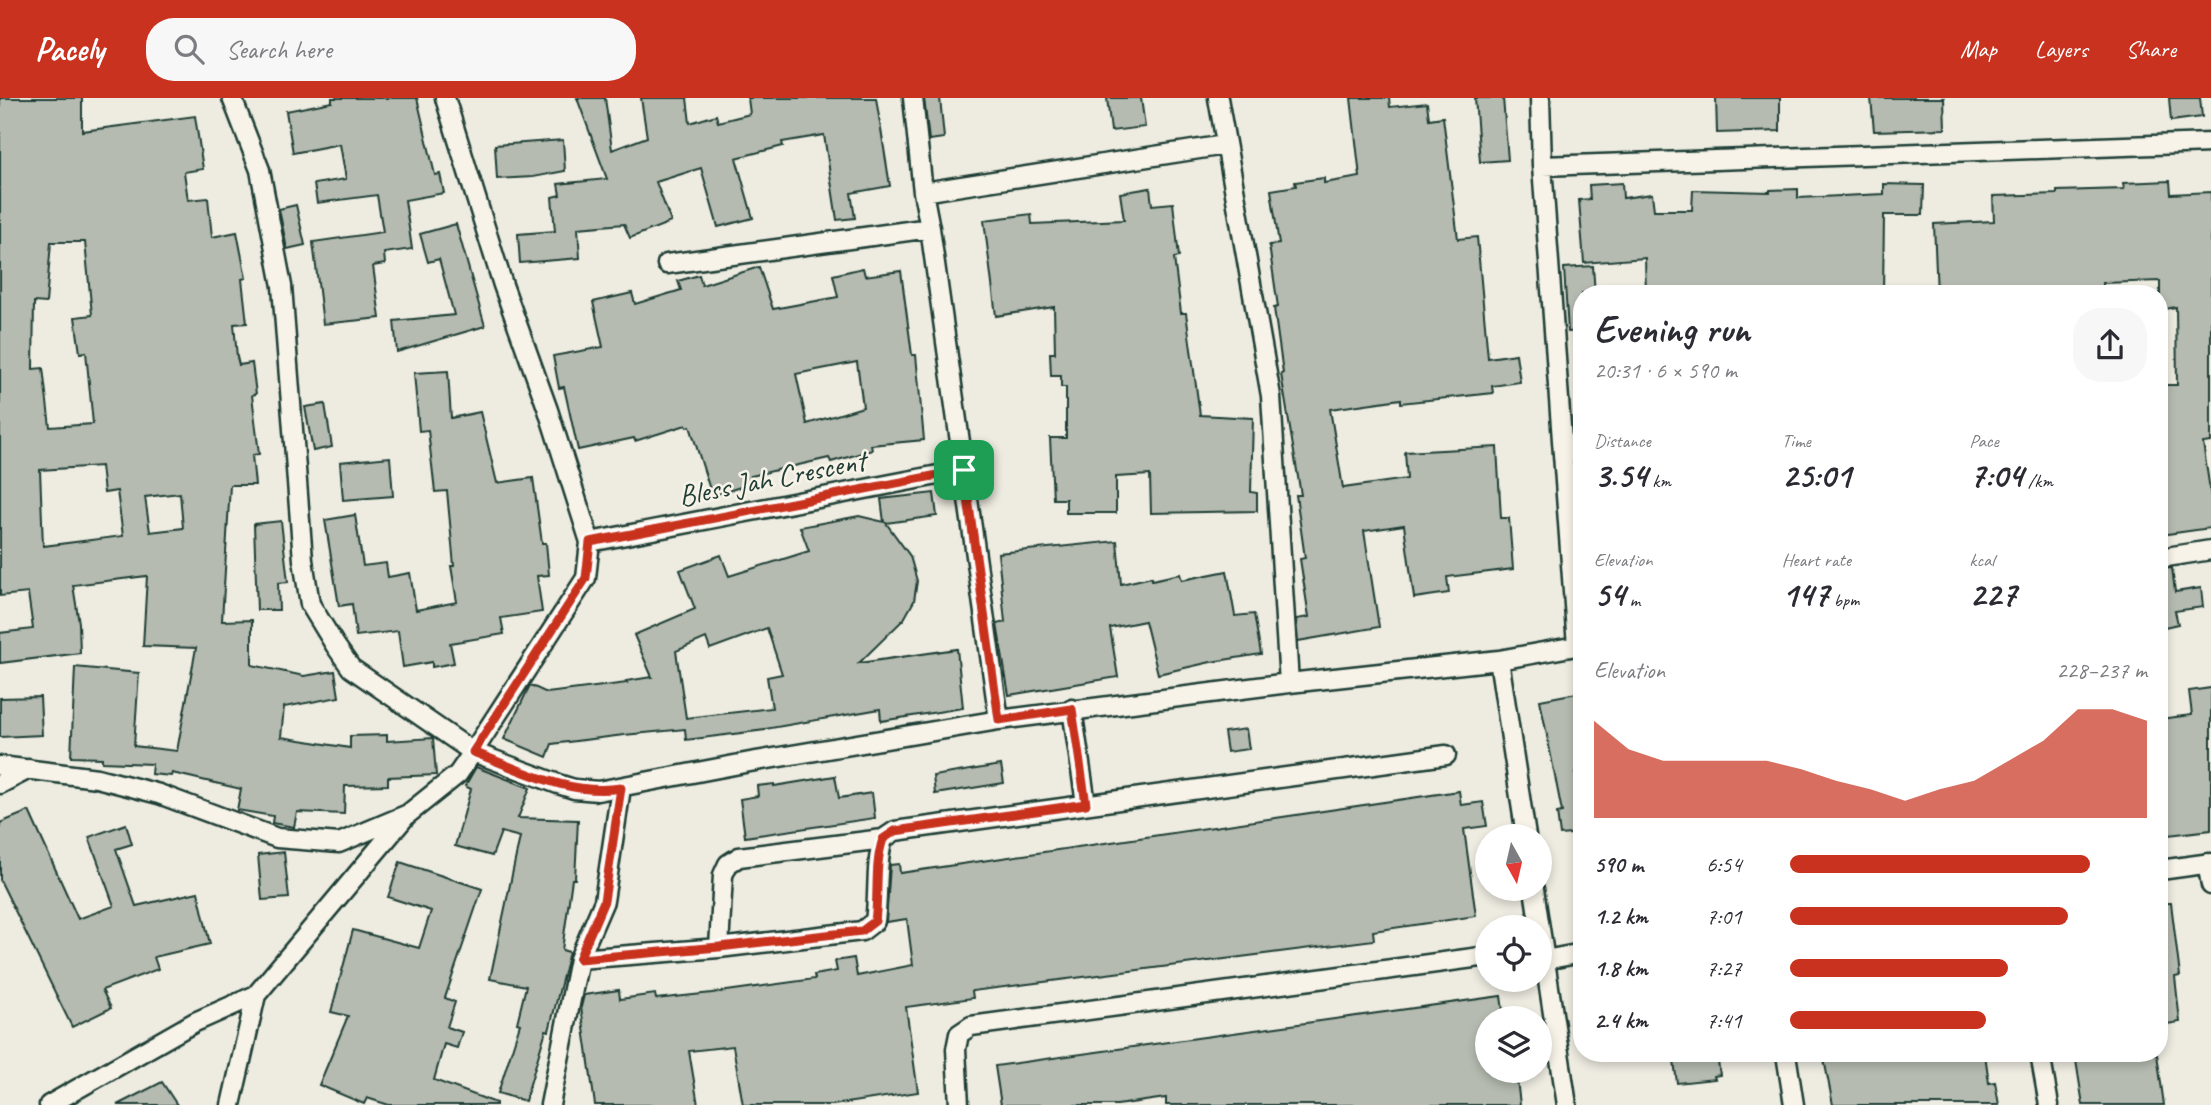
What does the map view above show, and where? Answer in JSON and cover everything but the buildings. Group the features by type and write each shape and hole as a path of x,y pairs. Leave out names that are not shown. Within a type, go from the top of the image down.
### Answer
{"street":[{"path":"232,98 260,170 282,286 303,560 310,604 351,668 473,752 575,789 598,791 750,762 1072,709 1499,660 1573,646"},
{"path":"49,1105 195,1021 256,995 408,814 458,774 586,578 590,542 548,411 503,285 444,98"},
{"path":"913,98 923,192 999,720"},
{"path":"1217,98 1270,396 1289,683"},
{"path":"1540,98 1542,166 1573,567"},
{"path":"1542,166 2211,143"},
{"path":"923,192 1225,145"},
{"path":"667,264 930,228"},
{"name":"Bless Jah Crescent","path":"590,542 964,470"},
{"path":"2168,557 2211,550"},
{"path":"1499,660 1524,824"},
{"path":"1072,709 1086,804"},
{"path":"719,947 723,875 729,864 739,857 883,839 895,831 1446,755"},
{"path":"0,766 97,778 159,794 277,838 339,843 408,814"},
{"path":"0,784 29,769"},
{"path":"550,1105 579,959 604,901 621,788"},
{"path":"579,959 862,931 875,921 878,904 878,855 883,839"},
{"path":"2168,869 2209,863 2211,886"},
{"path":"1552,951 1573,953"},
{"path":"959,1105 956,1049 959,1034 971,1026 1475,958"},
{"path":"1549,992 1567,1105"},
{"path":"232,1105 256,995"},
{"path":"1787,1062 1794,1105"},
{"path":"2041,1062 2049,1105"}],"route":[{"path":"964,470 999,720 1072,709 1086,804 895,831 883,839 878,855 878,904 875,921 862,931 579,959 604,901 621,788 598,791 575,789 473,752 586,578 590,542 964,470"}]}
